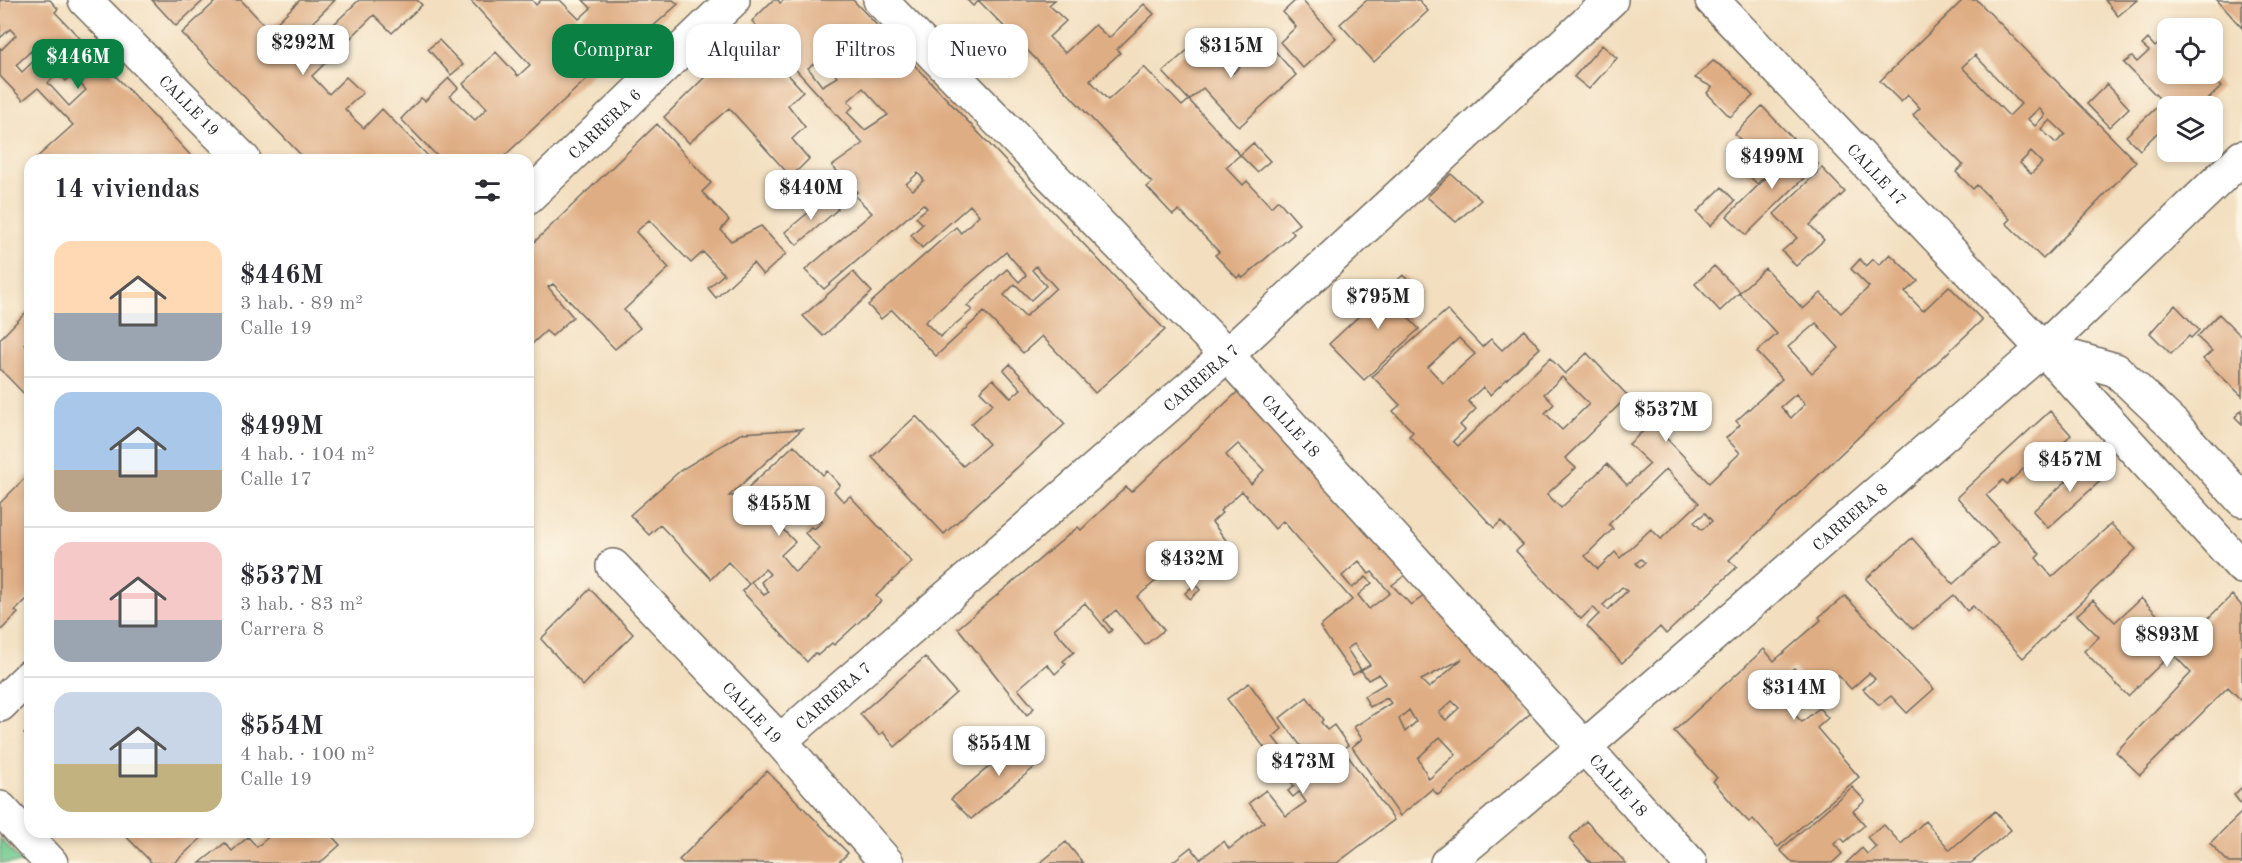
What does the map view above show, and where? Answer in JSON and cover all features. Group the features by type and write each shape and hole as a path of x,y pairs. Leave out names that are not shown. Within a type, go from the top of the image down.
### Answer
{"street":[{"name":"CALLE 19","path":"85,0 238,154"},
{"name":"CARRERA 6","path":"534,191 733,0"},
{"name":"CALLE 18","path":"880,0 1227,355 1690,863"},
{"name":"CARRERA 7","path":"780,741 1227,355 1611,0"},
{"name":"CALLE 17","path":"1712,0 2043,349 2242,567"},
{"name":"CARRERA 8","path":"1447,863 2043,349 2242,157"},
{"path":"2043,349 2116,370 2174,425 2242,500"},
{"name":"CALLE 19","path":"613,566 780,741 887,863"},
{"path":"0,705 24,682"},
{"path":"0,808 24,834"},
{"path":"28,838 51,863"}],"green space":[{"path":"0,838 22,863 0,863"}],"building":[{"path":"0,0 50,0 58,9 55,12 189,154 41,154 73,125 38,88 23,100 0,76 0,48 2,49 16,35 10,29 0,38","holes":["31,51 37,58 22,72 16,65","58,72 66,81 72,75 86,90 69,106 48,83"]},
{"path":"152,0 204,0 176,26"},
{"path":"217,0 241,0 269,30 300,0 335,0 293,42 304,53 359,0 417,0 422,5 392,33 374,15 312,76 329,94 346,77 363,93 345,109 356,121 364,128 382,109 426,154 300,154 182,33"},
{"path":"470,0 532,0 536,5 541,0 560,0 579,19 591,8 583,0 673,0 678,4 656,24 552,24 552,78 588,78 506,154 435,154 401,119 421,98 425,101 449,78 458,88 450,96 475,120 487,108 463,84 496,52 518,76 530,65"},
{"path":"773,0 778,0 780,3 784,0 853,0 876,24 813,24 813,64 808,68 813,78 816,78 822,86 835,78 916,78 916,67 1165,330 1095,393 1042,336 1023,353 984,312 936,356 892,310 881,319 868,305 956,227 961,233 979,215 970,205 922,248 911,235 923,224 916,217 927,208 923,204 824,289 805,270 872,213 854,195 857,192 832,166 863,144 801,75 801,24 755,24 752,21","holes":["863,88 888,115 865,130 847,112 853,107 848,101","918,173 924,180 913,190 906,184","1006,252 1026,275 1019,282 1007,269 967,306 972,310 940,337 925,322","1036,266 1056,288 1025,317 1004,295 1015,284 1031,300 1046,286 1032,270"]},
{"path":"967,0 1055,0 1049,5 1066,21 1049,37 1065,53 1095,25 1109,38 1144,4 1154,14 1117,49 1120,53 1090,80 1108,100 1144,67 1182,106 1189,100 1240,155 1226,167 1243,185 1247,181 1271,207 1278,200 1299,224 1291,230 1294,234 1243,278 1240,275 1237,278 1215,255 1219,252 1179,210 1173,215 1147,187 1152,183 1028,51 1028,24 1002,24 979,1 973,6"},
{"path":"1296,0 1302,0 1336,38 1303,68 1280,42 1296,27 1283,12"},
{"path":"1367,0 1419,0 1428,11 1374,62 1340,24"},
{"path":"1963,0 1977,0 2136,162 2043,259 2006,223 2010,219 1977,185 1973,189 1956,172 1963,165 1913,115 1920,108 1908,95 1901,102 1880,81","holes":["1975,55 2021,104 2009,116 1962,67","2039,108 2045,115 2035,126 2028,119","2050,120 2065,134 2056,143 2041,129","2031,152 2042,163 2031,174 2020,163"]},
{"path":"2105,0 2137,0 2118,16"},
{"path":"2217,0 2242,0 2242,28"},
{"path":"1202,37 1233,73 1267,42 1296,75 1239,127 1203,88 1189,100 1163,72"},
{"path":"2148,39 2155,47 2157,45 2157,84 2218,84 2221,87 2212,96 2157,96 2124,63 2132,57 2137,62 2149,51 2142,45"},
{"path":"439,40 463,65 451,75 428,49"},
{"path":"1602,45 1617,58 1589,89 1574,77"},
{"path":"1713,61 1729,71 1753,96 1730,117 1707,93 1712,87 1695,78"},
{"path":"704,78 791,78 803,91 788,105 805,127 792,139 809,159 791,177 729,108 689,143 664,117"},
{"path":"2107,84 2129,108 2109,127 2087,104"},
{"path":"1762,106 1798,144 1757,184 1743,169 1755,156 1735,134"},
{"path":"2157,107 2157,133 2140,150 2126,136"},
{"path":"657,124 711,183 702,192 729,220 721,230 731,241 761,226 786,254 763,275 753,263 716,298 708,288 724,274 703,252 691,263 649,220 636,232 669,268 624,310 640,328 615,349 553,284 548,287 573,317 552,336 546,331 534,342 534,242"},
{"path":"1253,143 1270,161 1257,172 1240,155"},
{"path":"1799,145 1818,164 1746,235 1727,216"},
{"path":"1822,168 1845,192 1810,225 1824,240 1796,266 1782,251 1797,238 1774,214"},
{"path":"1451,174 1481,200 1456,222 1427,197"},
{"path":"1722,187 1735,201 1710,226 1697,212"},
{"path":"827,197 838,209 797,245 785,232"},
{"path":"1890,254 1918,281 1905,292 1923,311 1949,286 1982,320 1729,560 1737,567 1666,634 1660,627 1622,663 1587,626 1599,614 1593,607 1581,619 1558,596 1516,551 1523,545 1501,521 1494,528 1409,436 1413,432 1393,411 1400,405 1372,376 1447,310 1482,347 1491,339 1502,350 1524,330 1540,348 1490,395 1483,387 1468,401 1476,409 1460,425 1465,430 1453,441 1458,446 1550,358 1565,374 1587,353 1628,396 1565,458 1576,468 1547,494 1561,508 1607,464 1627,485 1650,464 1629,444 1652,423 1709,483 1740,453 1726,438 1740,425 1736,421 1782,379 1757,352 1777,334 1739,293 1720,311 1695,284 1714,266 1740,292 1765,268 1803,309 1821,293 1841,313 1869,287 1851,269 1860,259 1866,266 1873,259 1879,265","holes":["1816,323 1839,348 1812,373 1788,347","1459,338 1475,354 1443,383 1428,367","1562,377 1589,404 1562,430 1545,413 1554,404 1544,394","1796,394 1805,404 1791,418 1781,407","1666,469 1699,503 1661,539 1651,529 1620,558 1615,552 1598,569 1585,556 1613,529 1609,524","1705,513 1712,521 1702,530 1694,522","1641,559 1645,563 1640,568 1636,563","1622,587 1627,591 1608,610 1603,605"]},
{"path":"853,272 872,292 823,336 803,316"},
{"path":"1403,275 1420,293 1402,311 1419,329 1364,380 1329,344"},
{"path":"2175,305 2199,330 2191,338 2189,336 2171,354 2150,333"},
{"path":"24,314 24,394 0,369 0,339"},
{"path":"2219,314 2242,337 2242,396 2203,359 2212,351 2197,337"},
{"path":"1010,364 1065,424 944,534 872,457 916,416 963,466 989,444 971,424 993,404 980,391 993,379 1011,398 1021,389 1004,370"},
{"path":"1248,382 1415,568 1392,585 1411,605 1434,589 1531,713 1438,795 1432,789 1400,816 1352,747 1362,739 1354,727 1391,703 1387,698 1370,707 1364,696 1386,683 1379,674 1368,680 1361,670 1353,675 1320,627 1352,600 1283,521 1275,529 1242,491 1220,511 1222,513 1212,522 1229,544 1222,550 1219,546 1208,556 1199,544 1137,597 1164,630 1145,645 1116,610 1104,620 1112,630 1109,633 1085,603 1054,629 1074,652 1063,661 1066,664 1055,674 1047,664 1018,689 1034,708 1027,715 958,628 1078,527 1081,530 1126,487 1131,492","holes":["1238,444 1264,470 1251,484 1226,455","1359,561 1369,574 1372,572 1390,593 1369,609 1358,595 1372,583 1366,577 1352,588 1342,576","1354,644 1370,665 1361,670 1347,649","1462,659 1429,688 1421,680","1452,701 1459,708 1446,720 1439,713","1409,710 1416,722 1405,732 1399,719","1440,737 1456,754 1429,779 1418,758"]},
{"path":"2242,410 2242,424 2235,417"},
{"path":"2050,411 2071,435 2034,468 2030,463 2007,484 2003,480 1986,495 2040,554 2036,558 2052,577 2111,524 2136,549 2023,658 1973,606 1967,611 1954,595 1913,629 1866,579 1912,538 1953,584 1998,543 1957,497"},
{"path":"802,429 729,496 739,496 794,445 823,475 827,471 840,485 834,491 841,499 844,501 850,496 912,562 876,596 881,601 858,623 834,645 832,643 818,655 815,653 807,662 742,591 749,584 728,562 711,579 660,525 649,535 630,515 681,470 742,433","holes":["799,497 822,522 805,533 820,549 795,572 781,555 795,542 774,520","765,569 770,574 761,582 769,592 764,595 751,582"]},
{"path":"2092,458 2107,475 2048,528 2033,511"},
{"path":"24,479 24,602 15,611 18,613 0,631 0,503"},
{"path":"1195,584 1200,590 1190,599 1185,593"},
{"path":"590,589 633,634 583,686 541,639"},
{"path":"2232,595 2242,606 2242,701 2228,687 2140,775 2116,752 2191,673 2172,653 2128,696 2084,651 2099,637 2077,615 2093,600 2115,622 2141,598 2184,642"},
{"path":"1845,596 1934,689 1907,713 1891,696 1879,705 1863,689 1875,679 1869,673 1851,689 1838,675 1815,693 1794,668 1786,674 1809,699 1793,713 1802,722 1819,708 1828,718 1817,728 1859,777 1778,847 1753,819 1749,822 1740,813 1713,781 1717,778 1674,731 1764,649 1774,661 1821,620 1819,617"},
{"path":"925,657 956,693 895,747 883,732 879,735 860,714"},
{"path":"1249,683 1282,729 1273,737 1288,756 1298,751 1314,772 1318,769 1280,718 1307,697 1327,730 1334,725 1348,745 1343,749 1394,820 1337,863 1171,863 1191,847 1200,859 1224,841 1229,849 1264,822 1249,803 1266,790 1286,816 1306,802 1299,792 1293,797 1288,791 1294,786 1227,699"},
{"path":"1026,735 1046,758 971,819 951,799"},
{"path":"767,771 848,853 838,863 683,863 679,860"},
{"path":"1852,787 1865,801 1853,811 1865,825 1845,842 1841,838 1834,844 1842,854 1832,863 1793,863 1780,850"},
{"path":"2242,787 2242,805 2234,795"},
{"path":"1995,811 2011,830 1971,863 1846,863 1862,848 1867,854 1876,847 1867,837 1884,825 1901,844 1925,821 1950,850"},
{"path":"2242,812 2242,863 2229,863 2210,843"},
{"path":"1586,821 1626,863 1591,863 1569,839"},
{"path":"128,838 201,838 174,863 152,863"},
{"path":"249,838 257,847 267,838 334,838 340,845 320,863 200,863 225,843 232,851"},
{"path":"1066,842 1083,863 1040,863"}]}
